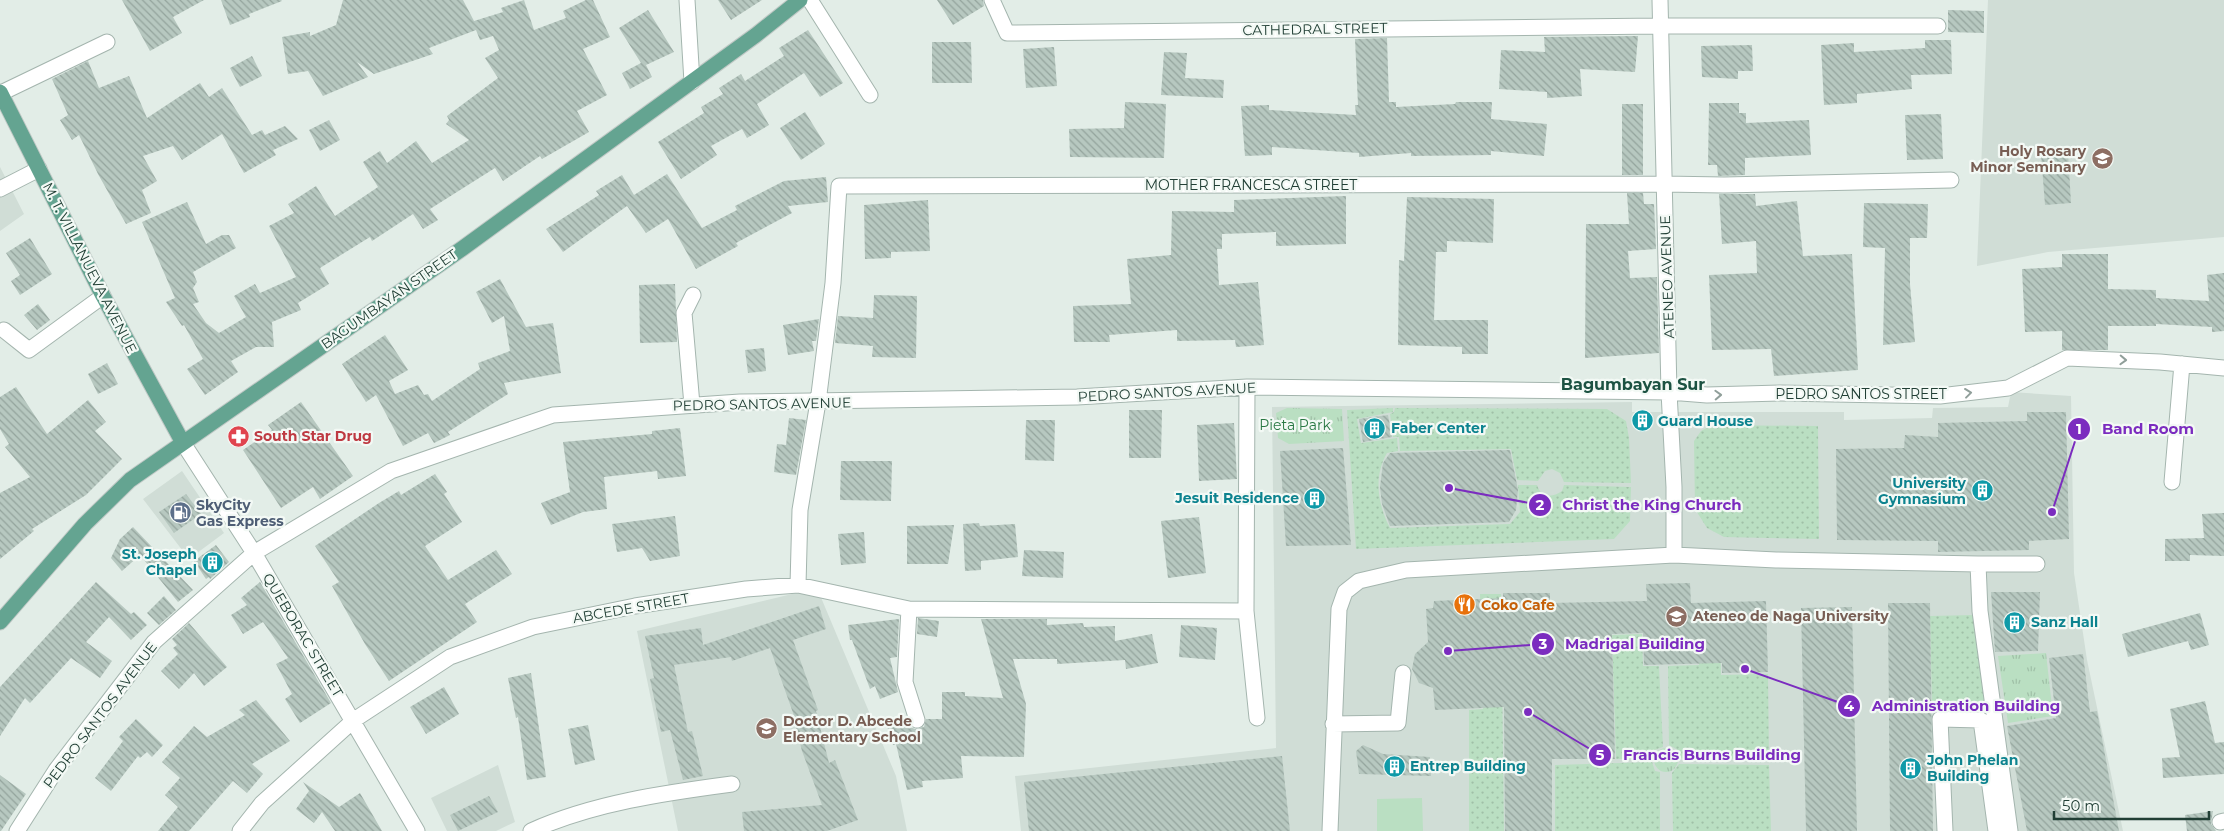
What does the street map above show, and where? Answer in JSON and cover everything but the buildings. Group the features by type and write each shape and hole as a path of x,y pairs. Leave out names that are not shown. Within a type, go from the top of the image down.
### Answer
{"main road":[{"name":"BAGUMBAYAN STREET","path":"0,622 92,518 130,480 462,248 692,82 800,0"},
{"name":"M. T. VILLANUEVA AVENUE","path":"0,93 103,296 183,443"}],"street":[{"path":"688,0 692,82"},
{"path":"810,0 870,95"},
{"name":"CATHEDRAL STREET","path":"992,0 1006,33 1660,26"},
{"name":"ATENEO AVENUE","path":"1660,0 1663,184 1672,421 1674,555"},
{"path":"1660,26 1938,26"},
{"path":"0,93 107,42"},
{"path":"0,189 39,169"},
{"name":"MOTHER FRANCESCA STREET","path":"818,402 833,283 839,186 1724,185 1951,180"},
{"path":"692,405 684,312 693,295"},
{"path":"4,330 29,350 103,296"},
{"name":"PEDRO SANTOS STREET","path":"1670,392 1707,395 1781,393 1940,396 2008,388 2067,358 2224,368"},
{"path":"2172,482 2182,364"},
{"path":"1247,386 1246,611 1257,718"},
{"name":"PEDRO SANTOS AVENUE","path":"17,831 56,770 154,642 254,553 391,471 467,443 554,415 740,402 1078,397 1247,386 1670,392"},
{"path":"798,585 800,510 818,402"},
{"name":"QUEBORAC STREET","path":"183,443 254,553 354,720 417,831"},
{"path":"1330,831 1339,609 1345,592 1358,582 1406,570 1674,555 1776,560 2037,564"},
{"path":"1978,564 1980,611 2010,831"},
{"name":"ABCEDE STREET","path":"240,831 262,803 354,720 450,657 533,627 635,606 727,592 798,585 909,609 1246,611"},
{"path":"909,609 905,682 917,720"},
{"path":"1333,724 1398,723 1402,674"},
{"path":"1945,831 1940,719 1982,720 1996,831"},
{"path":"530,831 561,817 667,793 732,784"}],"shaded area":[{"name":"Holy Rosary Minor Seminary","path":"1988,0 2224,0 2224,237 2048,252 1977,266"},
{"path":"0,167 24,214 0,231"},
{"name":"Ateneo de Naga University","path":"2011,392 2071,396 2074,573 2087,660 2123,831 1021,831 1015,776 1276,748 1272,407 1632,402 1632,412 1844,412 1844,420 1932,418 1933,408 2008,407"},
{"path":"182,471 224,533 189,559 143,499"},
{"name":"Doctor D. Abcede Elementary School","path":"817,588 896,776 907,831 678,831 637,631"},
{"path":"498,765 515,822 496,831 447,831 431,798"}],"green space":[{"name":"Pieta Park","path":"1287,408 1342,409 1344,441 1289,444 1278,438 1276,413"},
{"path":"1393,408 1393,412 1357,419 1361,443 1397,438 1398,451 1387,453 1380,472 1379,481 1382,510 1390,528 1510,524 1520,512 1518,485 1537,485 1541,492 1547,496 1562,491 1564,485 1631,487 1630,521 1614,539 1356,549 1347,410"},
{"path":"1395,408 1607,409 1626,421 1629,438 1631,483 1564,482 1560,473 1552,469 1545,471 1538,481 1517,480 1511,449 1400,451 1399,437 1393,437 1390,414 1394,412"},
{"path":"1712,425 1818,426 1819,539 1724,537 1707,528 1695,509 1694,441 1701,431"},
{"path":"1480,594 1501,594 1504,831 1469,831 1469,710 1483,709"},
{"path":"1974,615 1985,704 1932,704 1930,616"},
{"path":"1699,632 1720,632 1721,675 1768,674 1769,759 1681,758 1678,750 1669,745 1668,666 1699,665"},
{"path":"1642,634 1643,666 1659,666 1663,747 1654,750 1652,758 1616,759 1612,635"},
{"path":"2046,653 2053,716 2008,723 1998,656"},
{"path":"1666,748 1671,749 1677,755 1677,765 1671,771 1666,772 1661,771 1655,765 1654,760 1655,755 1661,749"},
{"path":"1652,762 1655,771 1660,772 1660,831 1555,831 1555,765"},
{"path":"1679,764 1769,765 1771,831 1673,831 1672,773"},
{"path":"1422,798 1423,831 1377,831 1377,799"}],"place":[{"name":"Holy Rosary Minor Seminary","path":"2102,159"},
{"name":"Guard House","path":"1642,421"},
{"name":"Faber Center","path":"1375,428"},
{"name":"South Star Drug","path":"238,436"},
{"name":"Christ the King Church","path":"1449,488"},
{"name":"University Gymnasium","path":"1982,491"},
{"name":"Jesuit Residence","path":"1315,498"},
{"name":"Band Room","path":"2052,512"},
{"name":"SkyCity Gas Express","path":"180,513"},
{"name":"St. Joseph Chapel","path":"213,562"},
{"name":"Coko Cafe","path":"1465,605"},
{"name":"Ateneo de Naga University","path":"1677,616"},
{"name":"Sanz Hall","path":"2015,622"},
{"name":"Madrigal Building","path":"1448,651"},
{"name":"Administration Building","path":"1745,669"},
{"name":"Francis Burns Building","path":"1528,712"},
{"name":"Doctor D. Abcede Elementary School","path":"767,729"},
{"name":"Entrep Building","path":"1394,766"},
{"name":"John Phelan Building","path":"1911,768"}],"district":[{"name":"Bagumbayan Sur","path":"1633,384"}]}
